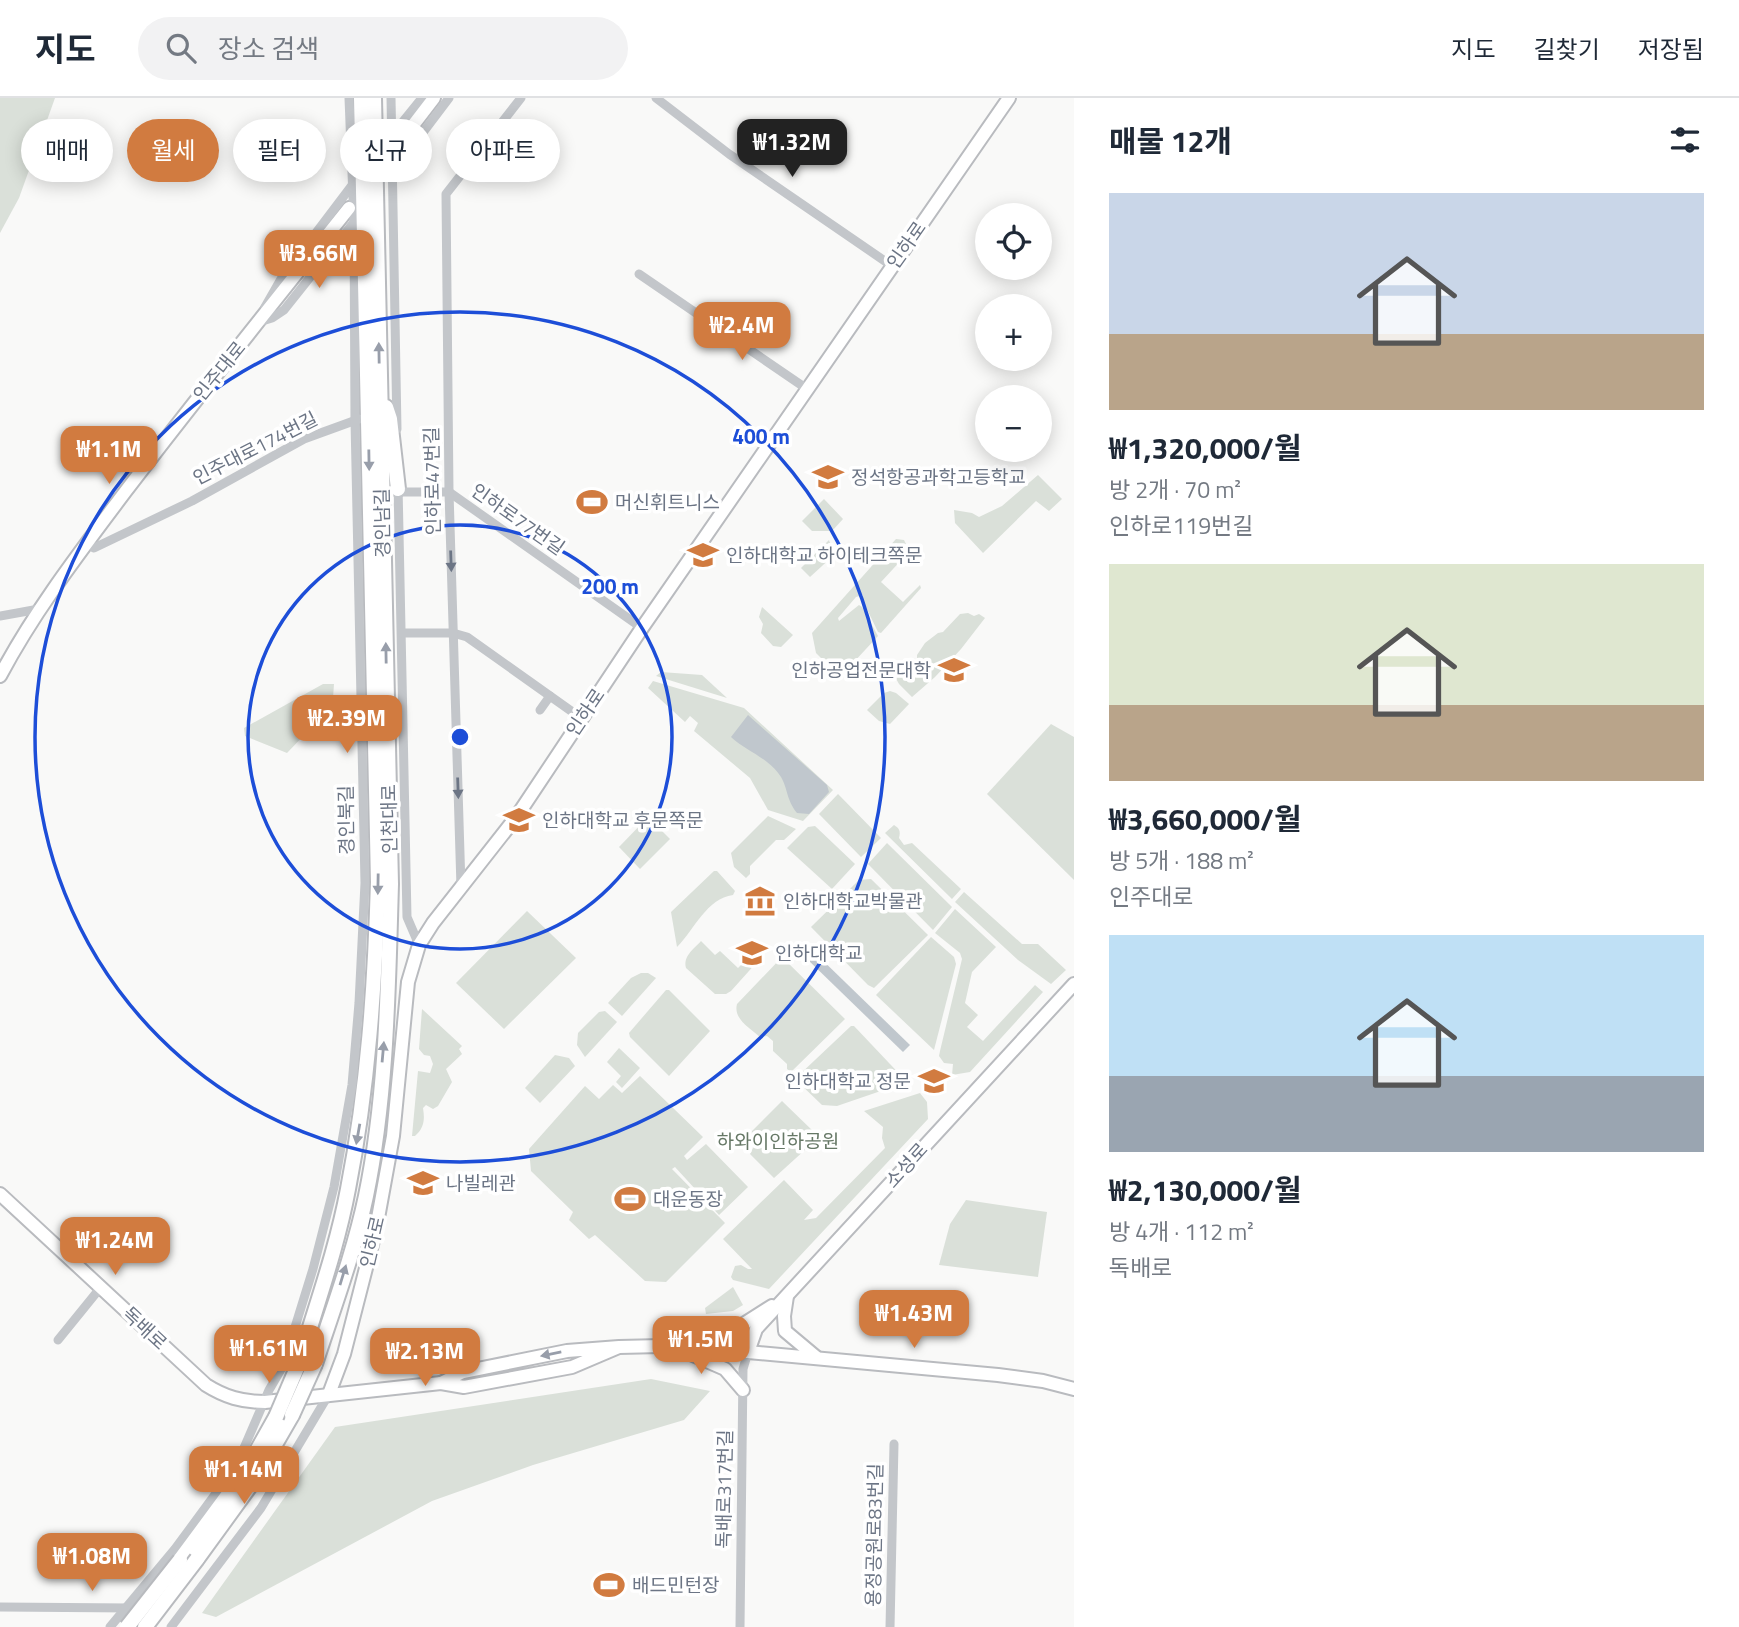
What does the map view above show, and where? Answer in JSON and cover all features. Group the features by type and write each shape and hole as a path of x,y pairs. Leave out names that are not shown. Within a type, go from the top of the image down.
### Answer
{"highway":[{"name":"인천대로","path":"127,1627 246,1472 276,1417 299,1363 348,1192 361,1114 375,981 378,882 361,98"},
{"name":"인천대로","path":"145,1627 255,1479 292,1415 315,1364 366,1196 378,1113 388,981 391,884 374,98"},
{"path":"380,389 390,419 398,491"}],"main road":[{"path":"414,119 434,98"},
{"name":"인하로","path":"329,1394 344,1354 376,1229 393,1136 408,982 419,945 433,923 517,816 642,628 1009,98"},
{"name":"인주대로","path":"0,676 39,609 79,554 92,544 190,407 349,208"},
{"name":"소성로","path":"748,1352 757,1329 1074,984"},
{"name":"독배로","path":"0,1194 205,1385 225,1397 247,1402 441,1383 463,1372 567,1351 672,1346 998,1375 1043,1381 1073,1389"},
{"path":"693,1346 742,1325 787,1296"},
{"path":"787,1296 785,1331 816,1357"},
{"path":"672,1346 726,1369 743,1390"}],"street":[{"name":"경인북길","path":"110,1627 128,1608 228,1478 283,1366 313,1269 334,1187 354,1058 365,883 354,222 349,98"},
{"name":"경인남길","path":"391,98 394,119"},
{"path":"408,119 422,98"},
{"path":"432,121 449,98"},
{"name":"인하로47번길","path":"461,889 449,492 446,194 522,98"},
{"path":"656,98 729,153 892,266"},
{"name":"경인남길","path":"392,182 407,917 419,945"},
{"path":"257,323 281,279 353,184"},
{"path":"257,323 284,310 354,222"},
{"path":"639,274 807,389"},
{"name":"인주대로174번길","path":"92,544 192,501 304,439 357,420"},
{"name":"인하로77번길","path":"398,491 449,492 642,628"},
{"path":"0,616 39,609"},
{"path":"402,633 453,634 467,637 581,718"},
{"path":"540,710 550,696"},
{"path":"58,1340 101,1287"},
{"name":"독배로317번길","path":"740,1627 743,1369 748,1352"},
{"path":"171,1627 261,1508 329,1394"},
{"name":"용정공원로83번길","path":"890,1627 894,1444"},
{"path":"0,1607 128,1608 181,1614"}],"green space":[{"path":"0,98 55,98 47,119 21,119 21,182 25,182 0,233"},
{"path":"1038,475 1062,499 1049,511 1036,501 983,553 955,523 954,510 979,517 1002,506"},
{"path":"824,499 843,519 832,531 812,531 802,521"},
{"path":"896,539 904,540 907,546 905,556 881,582 903,602 920,585 921,588 881,633 878,632 863,601 863,595 856,597 838,618 839,621 859,605 878,636 840,677 816,653 812,633"},
{"path":"829,540 834,555 810,577 801,568"},
{"path":"762,607 793,635 781,647 773,646 761,633 763,624 759,617"},
{"path":"968,613 974,616 979,614 985,618 961,649 912,697 894,675 905,664 912,666 925,643 943,632 960,614"},
{"path":"661,672 702,675 727,698 656,676"},
{"path":"653,681 744,708 833,790 803,821 768,810 750,778 694,731 698,723 690,716 685,722 648,688"},
{"path":"323,684 334,684 331,726 310,729 287,753 245,736 244,728"},
{"path":"890,691 909,704 890,724 879,721 867,710 884,693"},
{"path":"1051,724 1074,737 1074,880 987,794"},
{"path":"838,794 881,838 861,857 819,814"},
{"path":"768,816 796,829 784,840 776,840 750,866 750,874 746,878 734,867 731,853"},
{"path":"648,817 670,839 640,869 619,847"},
{"path":"894,825 899,830 899,838 904,845 912,843 961,889 952,899 885,833"},
{"path":"815,826 855,864 832,889 787,848 808,827"},
{"path":"887,843 952,907 933,930 868,864"},
{"path":"714,871 735,891 733,895 724,897 708,908 677,947 671,912"},
{"path":"871,879 928,935 874,988 811,927 859,880"},
{"path":"964,892 1022,944 1038,944 1066,970 1051,984 1018,960 955,902"},
{"path":"955,909 996,947 972,972 965,1003 978,1015 967,1027 983,1041 1035,985 1043,992 970,1072 952,1075 953,1064 944,1063 939,1056 962,959 960,953 935,933"},
{"path":"527,911 576,958 504,1029 456,983"},
{"path":"931,937 954,957 956,964 934,1050 876,995"},
{"path":"701,941 715,955 720,951 738,968 750,956 757,962 731,991 715,994 686,968 687,957"},
{"path":"782,957 845,1019 791,1072 787,1069 787,1064 773,1051 773,1041 767,1036 760,1037 747,1027 736,1009 737,1004"},
{"path":"648,973 656,978 622,1016 608,1003 631,978"},
{"path":"666,990 710,1031 669,1076 629,1033"},
{"path":"422,1009 462,1046 459,1049 462,1054 446,1069 452,1082 438,1106 433,1109 426,1105 423,1108 422,1127 412,1136 418,1071 430,1073 433,1064 430,1056 424,1055 419,1049"},
{"path":"605,1011 617,1022 585,1057 577,1045 578,1033 599,1012"},
{"path":"854,1026 907,1082 837,1106 822,1105 796,1080 797,1077"},
{"path":"619,1048 640,1068 622,1088 616,1082 621,1076 607,1062"},
{"path":"555,1055 569,1058 575,1066 540,1103 525,1088"},
{"name":"대운동장","path":"640,1076 703,1137 684,1156 687,1160 706,1144 748,1187 719,1215 675,1167 672,1169 725,1223 666,1282 645,1281 595,1235 589,1239 569,1220 573,1212 531,1171 529,1149 585,1086 599,1099 613,1085 622,1093"},
{"path":"920,1093 927,1102 928,1119 769,1289 733,1280 731,1277 735,1266 752,1269 723,1239 784,1180 813,1210 804,1220 816,1218 885,1148 883,1127 864,1111"},
{"name":"하와이인하공원","path":"782,1101 815,1133 803,1146 806,1149 774,1178 750,1154 754,1146 749,1134"},
{"path":"966,1200 1047,1212 1038,1277 939,1265 950,1224"},
{"path":"733,1287 743,1305 733,1311 706,1314 705,1308"},
{"path":"651,1379 710,1391 684,1420 533,1465 432,1501 216,1617 202,1613 335,1427"}],"shaded area":[{"path":"748,715 827,785 829,792 809,814 797,813 776,770 731,737"},
{"path":"813,951 910,1045 903,1052 806,958"}],"place":[{"name":"정석항공과학고등학교","path":"828,477"},
{"name":"머신휘트니스","path":"592,502"},
{"name":"인하대학교 하이테크쪽문","path":"703,555"},
{"name":"인하공업전문대학","path":"954,670"},
{"name":"인하대학교 후문쪽문","path":"519,820"},
{"name":"인하대학교박물관","path":"760,901"},
{"name":"인하대학교","path":"752,953"},
{"name":"인하대학교 정문","path":"934,1081"},
{"name":"나빌레관","path":"423,1183"},
{"name":"대운동장","path":"630,1199"},
{"name":"배드민턴장","path":"609,1585"}]}
